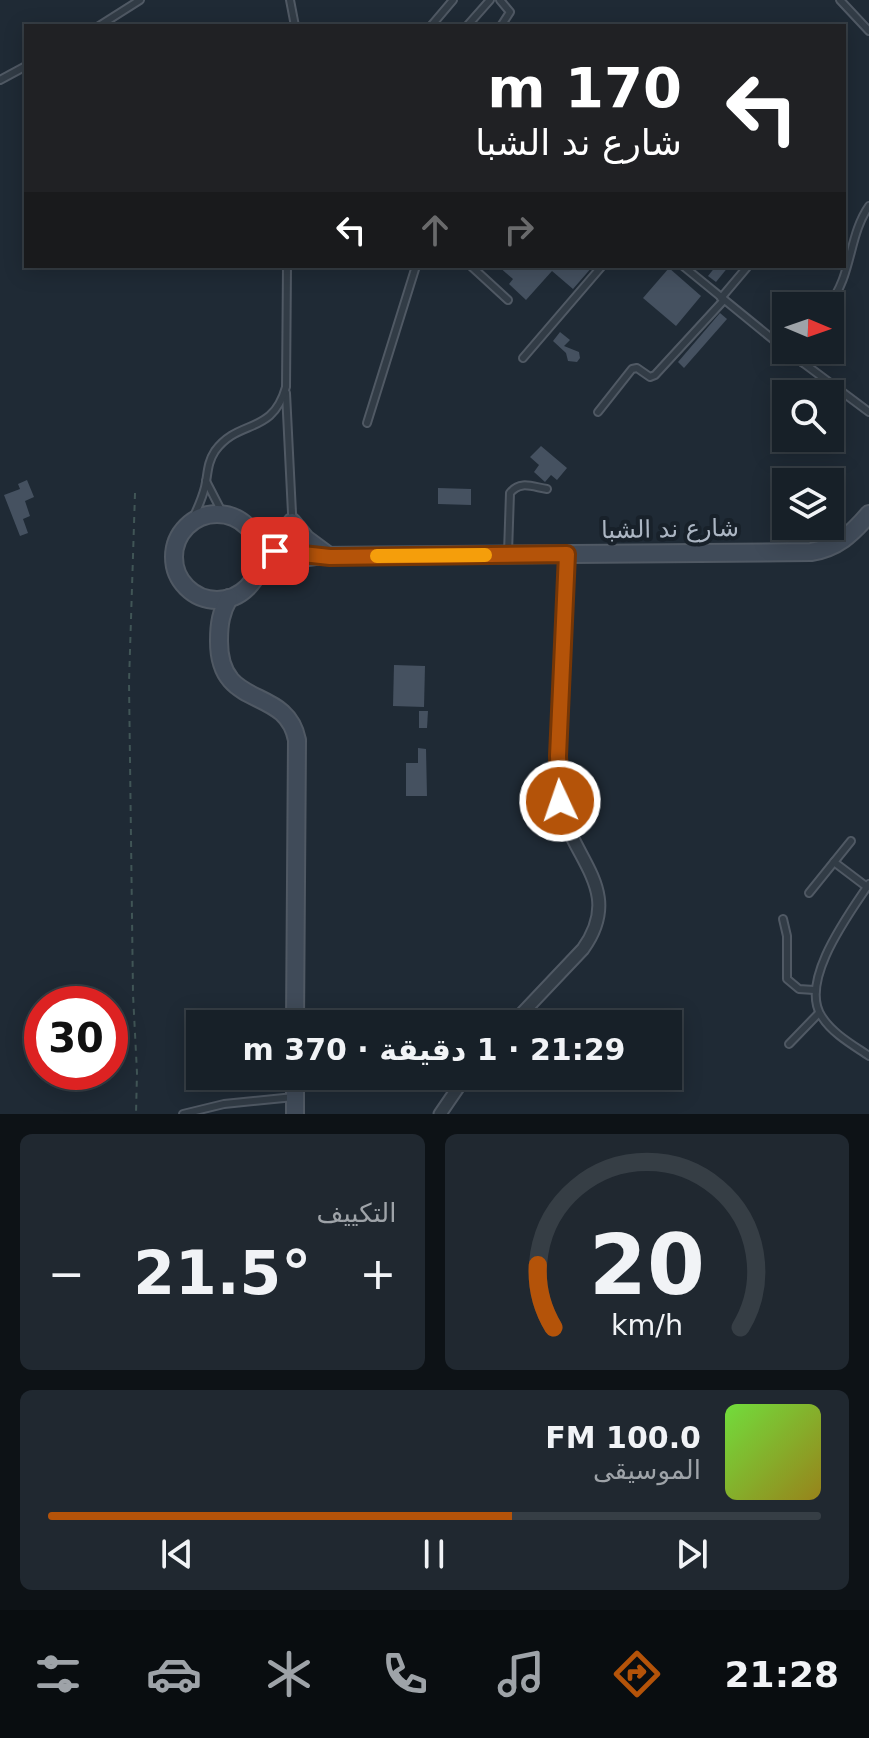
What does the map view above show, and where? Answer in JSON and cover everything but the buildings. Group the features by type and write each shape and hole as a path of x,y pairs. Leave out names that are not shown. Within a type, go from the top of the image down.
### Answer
{"main road":[{"path":"223,514 236,517 247,525 258,542 260,557 258,571 247,588 229,598 216,600 202,597 185,586 174,562 179,536 191,522 203,515 223,514"},
{"name":"شارع ند الشبا","path":"258,571 279,561 322,556 811,552 843,541 869,514"},
{"path":"292,522 322,556"},
{"name":"شارع ند الشبا","path":"258,542 275,551 322,556"},
{"path":"202,597 211,616 216,661 224,681 239,696 278,715 286,725 296,752"},
{"path":"229,598 219,624 222,666 240,689 274,705 285,714 294,730 295,1010"}],"street":[{"path":"525,1010 583,949 591,938 600,912 597,885 573,841 560,801 558,756 567,554"},
{"path":"440,1114 456,1090"}],"lane":[{"path":"102,24 140,0"},
{"path":"290,0 295,24"},
{"path":"433,24 453,0"},
{"path":"469,24 490,0"},
{"path":"500,0 510,12 502,24"},
{"path":"840,0 869,31"},
{"path":"0,80 24,67"},
{"path":"837,292 844,282 861,218 869,206"},
{"path":"287,268 286,387 294,553"},
{"path":"367,423 415,268"},
{"path":"473,268 508,300"},
{"path":"523,358 600,268"},
{"path":"686,268 772,337"},
{"path":"598,412 632,369 640,369 650,377 655,375 746,268"},
{"path":"804,364 869,412"},
{"path":"191,522 206,481 207,466 220,446 232,434 270,417 278,408 286,387"},
{"path":"206,481 223,514"},
{"path":"508,555 510,493 515,487 523,485 547,489"},
{"path":"809,893 851,841"},
{"path":"834,862 868,886 821,966 814,990 819,1013 843,1039 869,1056"},
{"path":"783,919 787,936 787,979 799,989 814,990"},
{"path":"789,1044 819,1013"},
{"path":"183,1114 224,1104 294,1106"}],"path":[{"path":"135,493 129,692 136,1114"}],"slow traffic":[{"path":"377,556 485,555"}],"route":[{"path":"275,551 330,557 567,554 558,756 560,801"}]}
